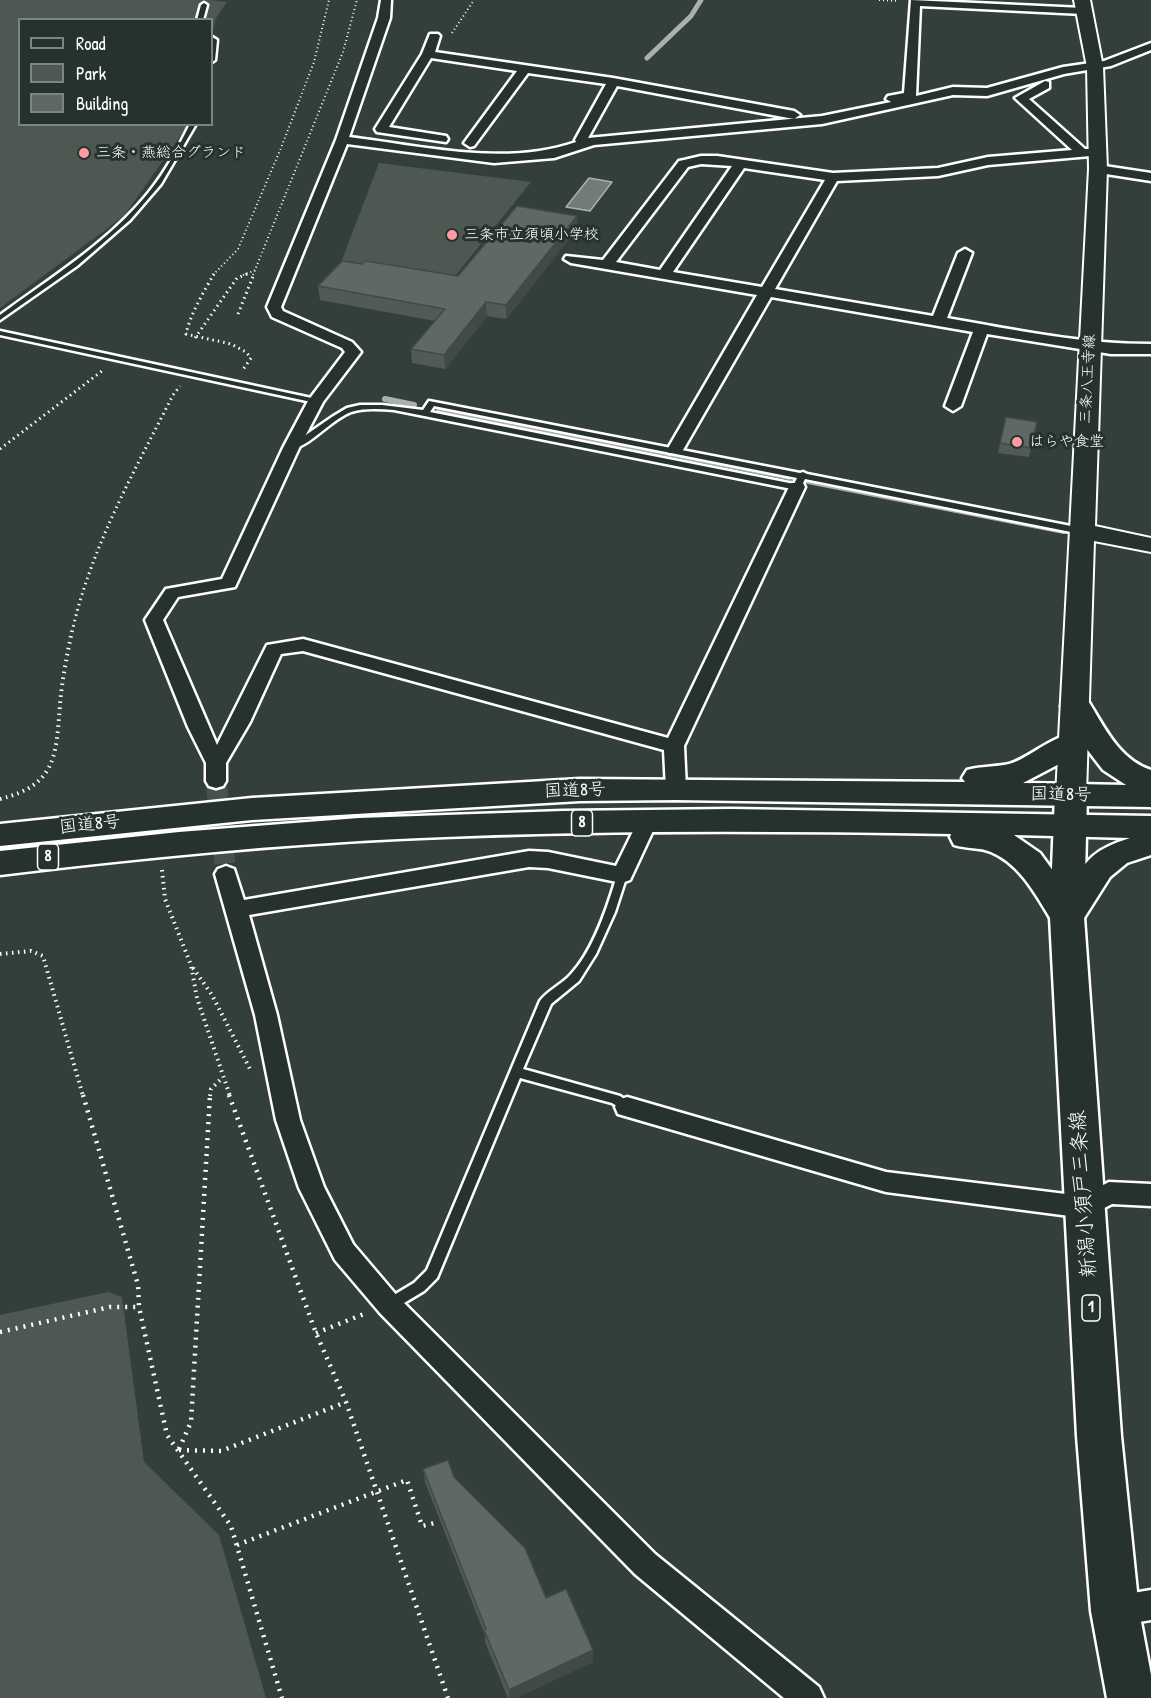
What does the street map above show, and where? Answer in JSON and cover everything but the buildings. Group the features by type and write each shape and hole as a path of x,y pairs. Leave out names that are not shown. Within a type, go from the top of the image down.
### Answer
{"main road":[{"name":"三条八王寺線","path":"1071,810 1090,347 1095,67 1082,5"},
{"path":"1081,531 1151,545"},
{"path":"1076,706 1102,750 1113,763 1135,778 1151,781"},
{"path":"856,792 884,778 998,778 1017,774 1073,744"},
{"name":"国道8号","path":"0,863 90,839 252,809 580,790 856,792 1071,810 1151,827"},
{"name":"国道8号","path":"0,835 90,839 250,838 466,825 799,822 1071,810 1151,796"},
{"name":"新潟小須戸三条線","path":"1071,810 1067,917 1099,1436 1133,1608 1131,1698"},
{"path":"799,822 838,836 982,837 995,840 1016,850 1028,860 1043,877 1067,917 1098,869 1115,855 1145,843 1151,843"}],"street":[{"path":"386,0 384,18 342,140 274,307 277,314 347,345 353,352 316,401 291,448 229,584 172,593 154,620 216,772 274,649 303,645 674,746"},
{"path":"867,112 866,104 909,96 915,2 1082,5"},
{"path":"434,36 428,54 381,129 484,145"},
{"path":"507,145 540,145 822,120 867,112 953,91 987,92 1064,71 1095,67 1151,46"},
{"path":"428,54 613,82 822,120"},
{"path":"470,143 525,69"},
{"path":"1064,71 1064,75 1021,98 1093,158"},
{"path":"342,140 494,159 554,154 586,141 613,82"},
{"path":"607,265 684,164 709,160 833,177 938,171 988,161 1093,158 1151,177"},
{"path":"664,275 741,163"},
{"path":"675,450 833,177"},
{"path":"938,321 965,253"},
{"path":"571,259 1090,347 1151,348"},
{"path":"953,406 982,329"},
{"path":"676,789 674,746 800,480"},
{"path":"237,909 530,859 548,860 622,875 647,822"},
{"path":"226,874 266,1015 288,1120 312,1188 344,1252 377,1310 645,1564 807,1698"},
{"path":"627,1107 886,1182 1084,1207 1109,1193 1151,1195"}],"lane":[{"path":"201,18 204,5"},
{"path":"0,318 100,245 145,202 180,150 192,126"},
{"path":"0,333 316,401"},
{"path":"425,413 432,403 675,450 800,480"},
{"path":"291,448 309,440 341,414 352,410 396,409 1081,531"},
{"path":"377,1310 419,1287 432,1274 546,1001 578,974 618,892 622,875"},
{"path":"516,1072 616,1099 627,1107"}],"path":[{"path":"234,382 251,358 249,354 227,343 195,338 186,334 186,327 206,294 213,275 238,249 299,105 314,63 328,0"},
{"path":"238,314 343,52 357,0"},
{"path":"434,36 451,34 474,0"},
{"path":"195,338 237,278 256,270"},
{"path":"0,449 120,358"},
{"path":"0,800 17,795 34,786 47,773 57,743 70,638 83,590 101,540 173,395 194,373"},
{"path":"164,863 161,875 165,899 191,965 196,998 316,1333 346,1402 448,1698"},
{"path":"0,954 31,951 43,956 138,1285 139,1307 167,1435 231,1526 282,1698"},
{"path":"191,965 212,995 253,1076"},
{"path":"179,1450 191,1422 208,1106 211,1089 223,1077"},
{"path":"0,1332 110,1307 139,1307"},
{"path":"316,1333 377,1310"},
{"path":"179,1450 221,1451 346,1402"},
{"path":"237,1545 407,1480 422,1526 439,1522"}],"green space":[{"name":"三条・燕総合グランド","path":"0,0 210,0 227,2 216,18 213,29 213,18 18,18 18,126 187,126 124,216 0,308"},
{"path":"379,163 531,182 451,281 340,265"},
{"path":"108,1292 122,1297 144,1462 219,1535 266,1698 0,1698 0,1315"}],"shaded area":[{"path":"589,178 612,182 590,211 566,207"}],"waterway":[{"path":"647,58 691,16 701,0"},
{"path":"385,399 414,405"},
{"path":"439,409 789,477"},
{"path":"808,481 1064,531"}],"tunnel":[{"path":"216,781 226,874"}],"place":[{"name":"三条・燕総合グランド","path":"84,153"},
{"name":"三条市立須頃小学校","path":"452,235"},
{"name":"はらや食堂","path":"1017,442"}]}
